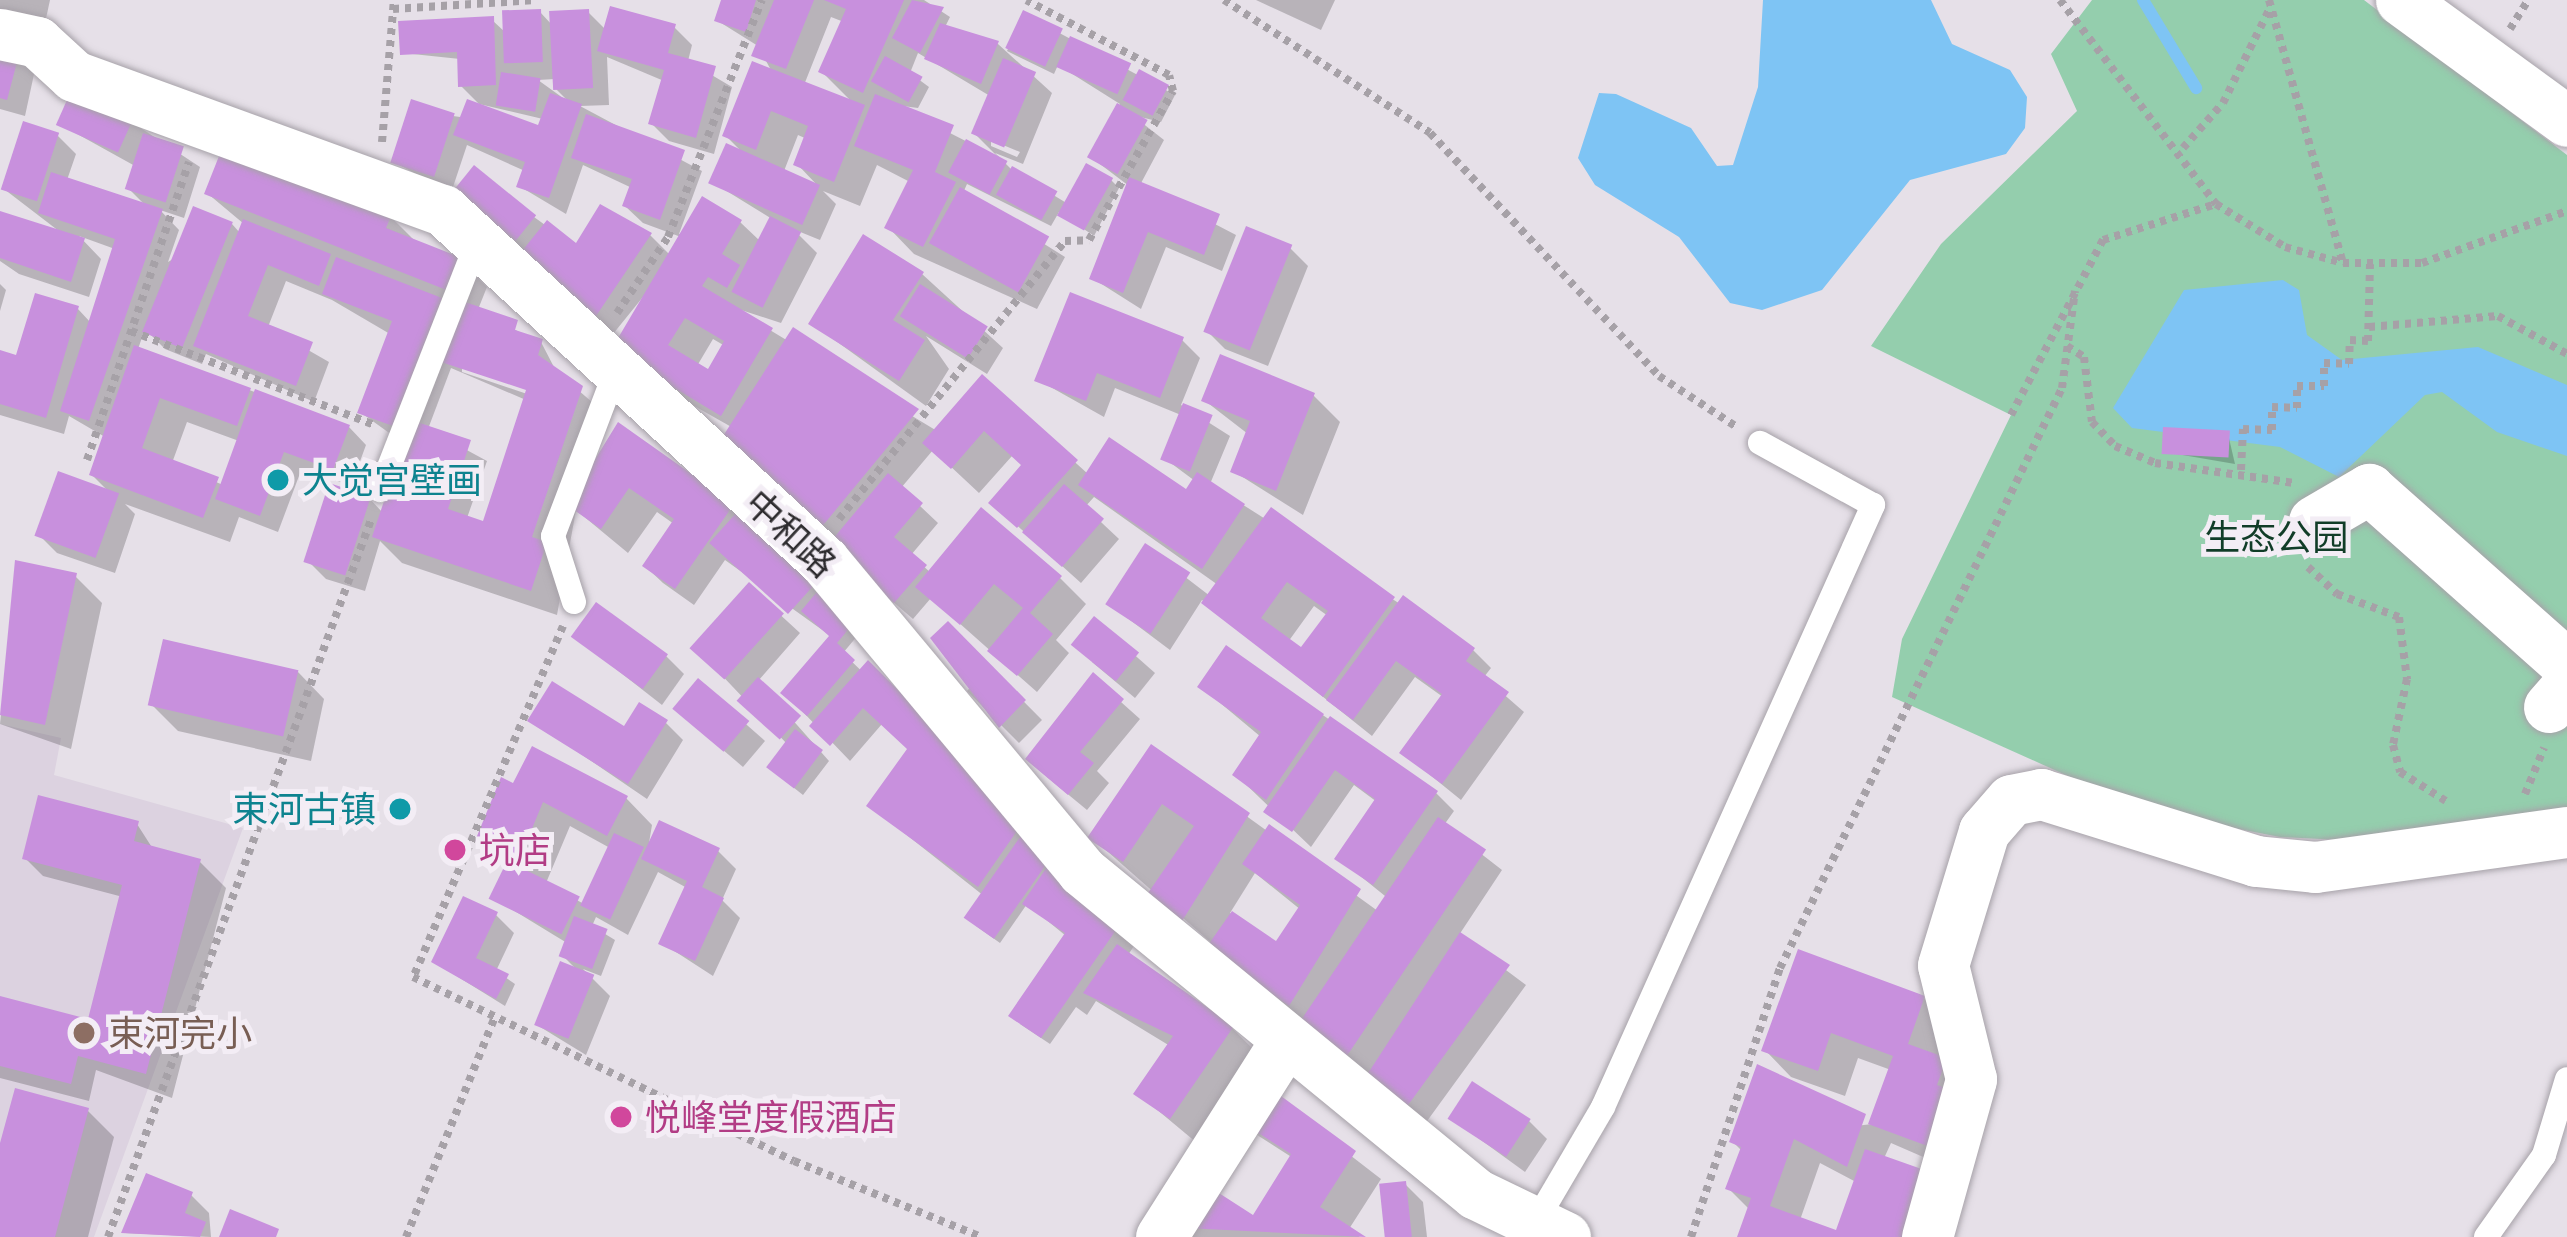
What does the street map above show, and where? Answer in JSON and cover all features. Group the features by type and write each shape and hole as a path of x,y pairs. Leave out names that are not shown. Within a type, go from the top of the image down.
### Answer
{"street":[{"path":"2401,0 2567,121"},
{"name":"中和路","path":"0,34 37,42 74,76 205,116 443,209 603,362 813,551 1082,871 1284,1042 1471,1215 1550,1230"},
{"path":"2314,521 2369,489 2561,686"},
{"path":"1927,1237 1971,1079 1943,965 1984,831 2012,800 2042,794 2256,861 2315,867 2567,832"},
{"path":"1161,1237 1284,1042"}],"lane":[{"path":"380,490 397,435 477,242"},
{"path":"574,602 554,536 603,362"},
{"path":"1550,1230 1873,505 1760,442"},
{"path":"2486,1237 2544,1155 2567,1079"}],"path":[{"path":"373,182 393,4 536,0"},
{"path":"603,362 668,237 762,0"},
{"path":"813,551 1065,241 1089,240 1174,91 1169,76 1026,0"},
{"path":"1223,0 1430,133 1659,376 1760,442"},
{"path":"2060,0 2183,148 2216,204 2254,232 2343,262 2371,264 2459,256 2567,211"},
{"path":"2183,148 2223,103 2271,2"},
{"path":"2271,2 2309,173 2343,262"},
{"path":"87,460 205,116"},
{"path":"2012,415 2102,239 2216,204"},
{"path":"2241,470 2243,429 2272,430 2272,407 2297,408 2297,386 2324,386 2324,363 2349,364 2350,340 2368,341 2371,264"},
{"path":"1691,1237 1780,968 1891,722 1973,590 2062,388 2075,291"},
{"path":"2368,327 2498,316 2567,354"},
{"path":"131,331 397,435"},
{"path":"2067,346 2084,357 2092,422 2115,446 2155,463 2289,479 2314,521 2308,567 2337,594 2399,616 2401,772 2455,803"},
{"path":"108,1237 380,490"},
{"path":"574,602 413,977 494,1019 981,1237"},
{"path":"2507,799 2544,765 2561,686"},
{"path":"406,1237 494,1019"}],"shaded area":[{"name":"束河完小","path":"0,724 61,738 54,775 243,828 94,1237 0,1237"}],"green space":[{"name":"生态公园","path":"2092,0 2364,0 2567,155 2567,807 2360,841 2280,837 2146,811 1892,697 1902,639 2011,415 1871,346 1941,244 2077,111 2051,54"}],"water":[{"path":"1763,0 1931,0 1952,44 2010,70 2027,97 2025,128 2006,154 1910,180 1822,290 1762,310 1730,303 1679,237 1595,185 1578,158 1599,93 1616,94 1691,128 1717,166 1733,165 1758,87"},
{"path":"2283,280 2299,290 2307,335 2342,360 2478,347 2567,385 2567,456 2497,432 2442,392 2425,395 2339,477 2280,447 2132,428 2113,408 2184,290"}],"building":[{"path":"721,0 756,0 746,32 714,21"},
{"path":"774,0 814,0 786,69 751,56"},
{"path":"824,0 904,0 863,93 818,72 846,9"},
{"path":"912,0 944,7 920,53 892,38"},
{"path":"610,6 676,24 668,53 716,66 696,138 648,124 664,70 597,51"},
{"path":"541,9 543,62 504,63 502,10"},
{"path":"589,9 593,88 553,90 549,11"},
{"path":"1023,10 1063,29 1045,67 1005,48"},
{"path":"494,16 496,85 458,87 457,52 400,55 398,21"},
{"path":"940,23 999,41 981,84 924,59"},
{"path":"1070,36 1131,63 1117,94 1056,67"},
{"path":"0,41 21,47 7,100 0,98"},
{"path":"885,56 923,77 909,102 871,81"},
{"path":"1003,58 1036,72 1004,148 971,133"},
{"path":"752,61 865,105 834,182 793,165 808,126 771,111 756,150 722,136"},
{"path":"1139,69 1169,85 1153,116 1123,100"},
{"path":"501,72 541,78 535,112 496,106"},
{"path":"75,82 137,110 118,153 56,125"},
{"path":"550,93 582,104 549,198 516,187 525,162 453,135 467,99 538,125"},
{"path":"875,94 954,125 935,172 956,182 923,247 884,228 913,170 854,146"},
{"path":"411,99 455,113 434,177 390,163"},
{"path":"1117,103 1148,120 1118,174 1087,157"},
{"path":"586,114 685,150 660,220 622,206 632,179 571,158"},
{"path":"23,121 59,133 37,201 1,189"},
{"path":"143,133 184,146 166,202 125,189"},
{"path":"966,139 1007,161 990,195 948,173"},
{"path":"726,143 820,185 802,225 708,183"},
{"path":"223,146 392,214 386,228 462,258 449,291 204,194"},
{"path":"1086,163 1113,178 1084,231 1057,215"},
{"path":"474,165 536,215 515,241 453,191"},
{"path":"1012,166 1057,191 1041,220 996,195"},
{"path":"51,172 163,209 89,421 60,411 115,239 38,213"},
{"path":"1129,177 1220,214 1204,255 1148,232 1123,293 1089,279"},
{"path":"960,187 1049,236 1018,292 929,243"},
{"path":"702,196 742,220 722,254 740,265 727,288 708,277 702,286 773,328 721,416 611,350","holes":["685,318 724,341 708,369 668,345"]},
{"path":"600,204 652,233 594,319 518,256 547,220 576,243"},
{"path":"193,206 233,222 182,348 142,332"},
{"path":"0,211 85,238 71,282 0,258"},
{"path":"770,216 801,232 763,308 731,292"},
{"path":"243,219 331,254 319,286 268,265 248,316 313,342 296,386 193,346"},
{"path":"1246,226 1292,245 1250,350 1203,332"},
{"path":"863,234 924,272 893,320 925,340 899,381 808,324"},
{"path":"336,257 442,298 393,426 357,413 392,321 322,294"},
{"path":"920,284 988,326 968,359 900,316"},
{"path":"1070,292 1184,337 1160,398 1097,373 1086,401 1034,381"},
{"path":"35,293 79,306 46,418 0,404 0,350 16,355"},
{"path":"462,301 518,320 515,330 543,339 538,355 583,386 532,537 547,542 531,591 372,537 411,420 471,440 448,509 483,521 526,390 441,362"},
{"path":"793,327 919,409 815,535 714,450"},
{"path":"134,345 251,388 237,426 160,398 142,448 219,477 203,518 89,475"},
{"path":"1220,354 1315,393 1276,491 1230,472 1250,421 1201,401"},
{"path":"982,374 1078,460 1017,528 988,503 1021,465 984,431 951,469 922,443"},
{"path":"255,389 350,425 333,470 284,452 260,516 215,499"},
{"path":"1183,403 1213,415 1190,472 1160,460"},
{"path":"618,422 734,504 675,589 642,566 674,519 629,488 601,529 567,505"},
{"path":"2163,427 2230,431 2228,457 2162,454"},
{"path":"1109,437 1186,489 1197,472 1245,504 1202,569 1078,485"},
{"path":"58,471 119,493 95,558 34,536"},
{"path":"888,473 923,503 894,537 927,565 894,603 827,546"},
{"path":"329,483 371,497 345,576 303,562"},
{"path":"1064,484 1104,519 1062,567 1022,532"},
{"path":"981,507 1062,576 1030,613 1053,634 1017,676 987,651 1023,608 994,584 960,625 915,587"},
{"path":"1271,507 1395,597 1323,697 1201,603","holes":["1287,582 1328,611 1301,647 1261,618"]},
{"path":"738,511 817,582 788,614 709,543"},
{"path":"1145,543 1190,572 1151,634 1105,604"},
{"path":"15,560 77,573 45,725 0,715"},
{"path":"749,582 784,613 724,680 689,648"},
{"path":"821,587 857,619 837,643 855,660 807,716 780,693 829,636 801,611"},
{"path":"1403,595 1475,648 1466,661 1509,692 1442,784 1399,753 1442,694 1396,661 1353,720 1326,700"},
{"path":"596,602 668,654 643,689 571,637"},
{"path":"1094,616 1139,653 1116,681 1071,645"},
{"path":"948,621 1026,700 999,728 930,638"},
{"path":"163,639 298,670 283,737 148,705"},
{"path":"1226,645 1324,714 1266,800 1232,775 1261,732 1197,687"},
{"path":"868,660 1026,818 978,887 866,806 907,749 863,708 830,746 809,726"},
{"path":"1093,672 1124,699 1080,752 1094,763 1068,795 1025,759"},
{"path":"758,677 801,716 780,740 737,701"},
{"path":"698,678 749,721 724,752 672,709"},
{"path":"552,681 624,726 639,702 668,720 628,784 527,721"},
{"path":"1330,716 1438,791 1373,885 1334,859 1375,799 1335,770 1292,832 1263,812"},
{"path":"795,729 823,750 794,788 766,767"},
{"path":"1151,744 1250,813 1182,921 1146,896 1194,826 1162,804 1123,862 1087,838"},
{"path":"532,746 628,796 607,836 543,802 519,860 475,841 501,777 513,783"},
{"path":"38,795 139,821 134,841 201,859 146,1074 78,1056 71,1084 0,1066 0,996 88,1019 122,885 22,859"},
{"path":"1438,817 1486,849 1345,1059 1297,1027"},
{"path":"659,820 720,848 702,887 724,898 695,961 658,944 687,881 641,859"},
{"path":"1269,824 1361,889 1289,1006 1206,948 1232,911 1276,941 1300,905 1242,864"},
{"path":"1025,830 1055,851 994,939 964,918"},
{"path":"614,833 644,847 610,919 580,906"},
{"path":"507,861 580,897 561,934 489,899"},
{"path":"1047,867 1123,920 1041,1038 1008,1016 1065,933 1022,904"},
{"path":"463,896 498,912 476,958 509,974 496,999 431,962"},
{"path":"574,916 608,929 592,969 559,956"},
{"path":"1460,932 1510,965 1403,1112 1361,1084"},
{"path":"1117,944 1234,1026 1170,1119 1133,1094 1173,1036 1083,993"},
{"path":"1798,949 1925,996 1908,1044 1947,1058 1937,1085 1954,1091 1933,1148 1868,1124 1893,1056 1831,1033 1818,1071 1761,1051"},
{"path":"560,961 594,975 568,1039 534,1025"},
{"path":"1757,1064 1866,1114 1847,1167 1794,1139 1770,1206 1836,1230 1865,1149 1930,1172 1907,1237 1737,1237 1751,1198 1725,1189 1741,1147 1729,1142"},
{"path":"1248,1072 1356,1151 1320,1207 1366,1237 1185,1228","holes":["1246,1125 1291,1154 1253,1215 1208,1186"]},
{"path":"1472,1081 1531,1119 1506,1157 1447,1119"},
{"path":"15,1088 89,1108 55,1237 0,1237 0,1143"},
{"path":"146,1173 193,1192 185,1213 206,1222 200,1237 121,1233"},
{"path":"1406,1181 1412,1237 1385,1237 1379,1184"},
{"path":"230,1209 279,1229 276,1237 219,1237"}],"waterway":[{"path":"2143,0 2196,88"}],"place":[{"name":"大觉宫壁画","path":"278,480"},
{"name":"束河古镇","path":"400,809"},
{"name":"坑店","path":"455,850"},
{"name":"束河完小","path":"84,1033"},
{"name":"悦峰堂度假酒店","path":"621,1117"}]}
